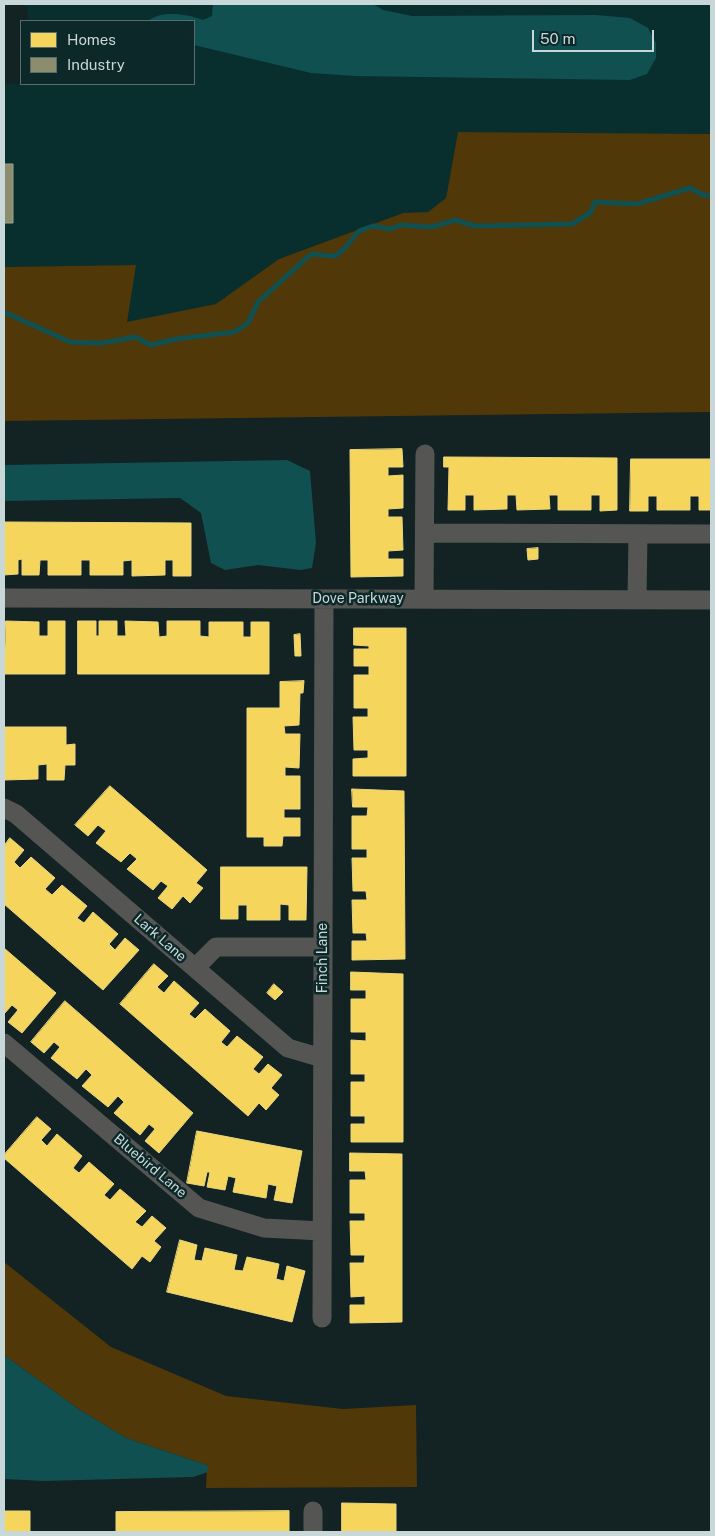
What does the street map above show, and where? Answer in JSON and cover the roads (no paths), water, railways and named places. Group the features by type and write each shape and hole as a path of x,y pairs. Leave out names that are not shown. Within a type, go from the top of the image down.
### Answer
{"street":[{"path":"424,599 425,454"},
{"path":"425,533 711,534"},
{"path":"637,600 638,534"},
{"name":"Dove Parkway","path":"4,598 711,600"},
{"name":"Finch Lane","path":"322,1318 324,599"},
{"name":"Lark Lane","path":"4,808 16,814 288,1048 322,1058"},
{"path":"195,968 216,947 323,947"},
{"name":"Bluebird Lane","path":"4,1043 199,1208 264,1228 322,1231"},
{"path":"313,1511 313,1532"}],"waterway":[{"path":"4,312 70,342 102,343 135,337 151,345 176,339 234,332 248,323 258,302 311,254 335,256 344,249 359,231 373,226 390,229 401,225 432,227 455,220 475,226 572,224 590,213 595,202 637,204 690,188 705,196 711,194"}]}
